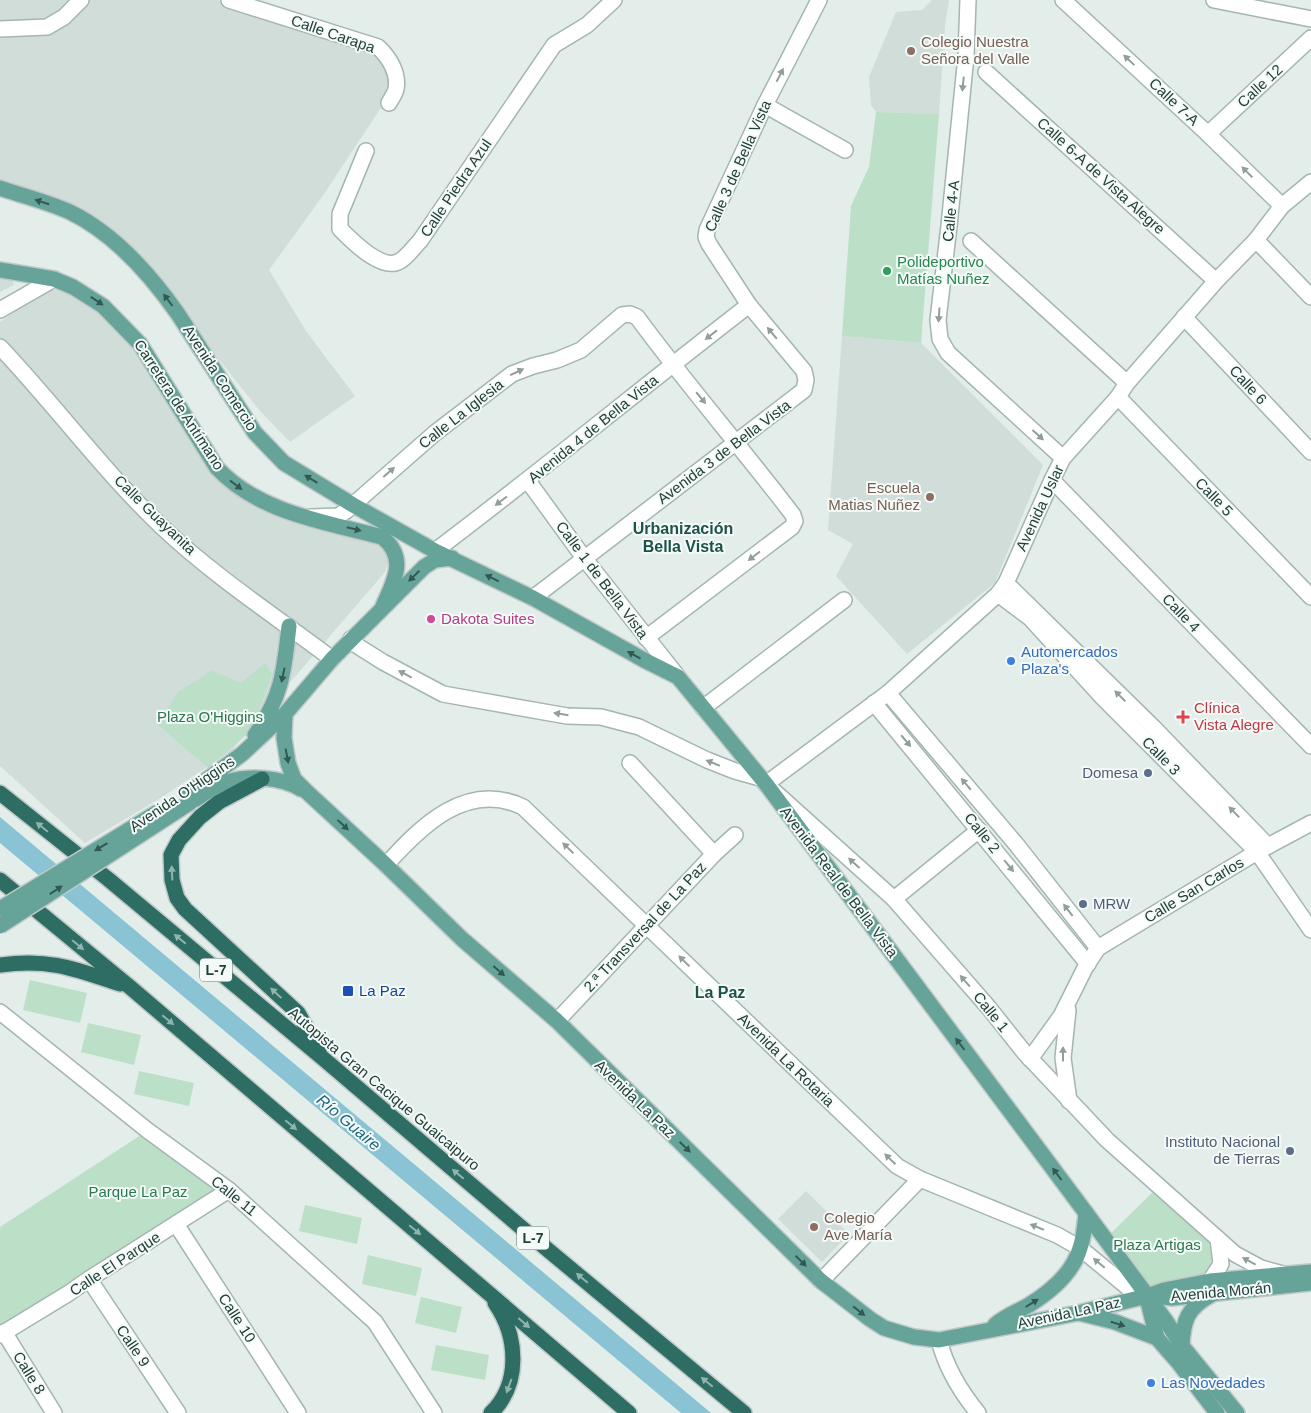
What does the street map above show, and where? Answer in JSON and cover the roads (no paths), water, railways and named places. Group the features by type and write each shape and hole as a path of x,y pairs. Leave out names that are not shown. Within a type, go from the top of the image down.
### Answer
{"highway":[{"path":"262,779 219,802 200,817 180,840 171,855 172,880 178,898 185,910 298,1014 324,1060"},
{"name":"Autopista Gran Cacique Guaicaipuro","path":"0,793 108,879 744,1413"},
{"path":"0,880 130,988 629,1413"},
{"path":"0,965 26,962 60,965 130,988"},
{"path":"487,1292 503,1314 511,1341 513,1359 509,1389 500,1405 491,1413"}],"main road":[{"name":"Avenida Comercio","path":"0,188 68,211 97,229 130,256 178,314 255,433 284,463 353,505 435,551 452,558"},
{"name":"Carretera de Antímano","path":"0,270 54,279 73,287 103,306 140,344 206,452 228,479 243,490 284,510 307,517"},
{"name":"Avenida O'Higgins","path":"307,517 382,537 390,544 396,554 398,566 383,606"},
{"name":"Avenida O'Higgins","path":"0,926 190,798 285,714 332,659 429,562 452,558"},
{"name":"Avenida Real de Bella Vista","path":"452,558 533,598 678,677 763,781 1086,1213 1182,1346 1237,1413"},
{"path":"242,754 280,689 286,662 289,626"},
{"name":"Avenida La Paz","path":"285,714 284,738 288,763 294,778 307,792 462,939 557,1020 821,1281 870,1319 884,1328 914,1337 939,1340 1078,1313 1147,1296"},
{"name":"Avenida La Paz","path":"190,798 228,782 245,778 282,781 293,784 307,792"},
{"name":"Avenida O'Higgins","path":"0,909 190,798"},
{"name":"Avenida La Paz","path":"991,1329 1003,1318 1023,1308 1052,1288 1068,1272 1080,1248 1086,1213"},
{"name":"Avenida Morán","path":"1147,1296 1172,1298 1211,1288 1284,1274 1311,1272"},
{"name":"Avenida Morán","path":"1211,1288 1311,1284"},
{"path":"1182,1346 1183,1326 1188,1316 1211,1288"},
{"path":"1147,1296 1157,1338 1217,1413"},
{"path":"1078,1313 1115,1322 1157,1338"}],"street":[{"path":"0,29 47,27 64,17 81,0"},
{"name":"Calle Carapa","path":"229,0 378,47 389,59 395,73 396,89 389,103"},
{"name":"Calle Piedra Azul","path":"366,151 340,214 340,229 358,248 385,264 393,264 401,261 420,241 554,45 587,25 614,0"},
{"name":"Calle 3 de Bella Vista","path":"804,371 749,305 706,237 707,230 765,105 819,0"},
{"name":"Calle 4-A","path":"968,0 966,56 938,320 940,339 948,353 1063,458"},
{"name":"Calle 7-A","path":"1064,0 1208,134 1282,206"},
{"path":"1214,0 1311,18"},
{"name":"Calle 12","path":"1208,134 1311,38"},
{"name":"Calle 6-A de Vista Alegre","path":"986,72 1216,281"},
{"path":"765,105 845,150"},
{"name":"Avenida Uslar","path":"763,781 888,693 1002,588 1063,458 1118,397 1127,383 1184,317 1256,240 1282,206 1311,182"},
{"path":"1256,240 1311,296"},
{"path":"971,241 1127,383"},
{"path":"0,310 54,279"},
{"name":"Avenida 4 de Bella Vista","path":"435,551 528,481 749,305"},
{"name":"Calle La Iglesia","path":"307,517 338,516 346,511 434,433 512,374 533,366 558,360 581,350 622,315 630,314 637,317 672,365"},
{"name":"Calle 6","path":"1184,317 1311,452"},
{"name":"Calle Guayanita","path":"0,347 88,449 162,527 215,573 332,659"},
{"path":"646,638 792,527 795,521 793,515 737,442 672,365"},
{"name":"Avenida 3 de Bella Vista","path":"533,598 804,390 806,380 804,371"},
{"name":"Calle 5","path":"1118,397 1311,597"},
{"name":"Calle 4","path":"1052,480 1311,746"},
{"name":"Calle 1 de Bella Vista","path":"528,481 584,558 678,677"},
{"name":"Calle 3","path":"1002,588 1102,697 1262,849 1311,930"},
{"path":"703,708 844,600"},
{"path":"351,639 356,645 370,654 443,694 567,716 601,717 639,727 716,764 763,781"},
{"name":"Calle 2","path":"888,693 1010,836 1098,948"},
{"name":"Calle 2","path":"874,703 1087,965"},
{"path":"630,763 714,854"},
{"name":"Calle 1","path":"763,781 894,899 990,1008 1030,1059 1107,1140 1236,1254 1261,1268 1284,1274"},
{"name":"Avenida La Rotaria","path":"386,865 422,827 443,812 462,803 480,799 512,801 532,813 897,1166 920,1179 1057,1235 1080,1248 1131,1290 1147,1296"},
{"name":"Calle San Carlos","path":"1030,1059 1061,1016 1087,965 1098,948 1262,849 1311,824"},
{"path":"894,899 979,830"},
{"name":"2.ª Transversal de La Paz","path":"557,1020 714,854 735,835"},
{"name":"Calle San Carlos","path":"1069,1102 1063,1058 1067,1014 1087,965"},
{"name":"Calle 11","path":"0,1012 147,1130 229,1190 375,1322 434,1413"},
{"path":"821,1281 920,1179"},
{"name":"Calle El Parque","path":"2,1334 229,1190"},
{"name":"Calle 10","path":"176,1224 298,1413"},
{"path":"1211,1288 1221,1264 1218,1239"},
{"name":"Calle 9","path":"89,1279 178,1413"},
{"name":"Calle 8","path":"2,1334 54,1413"},
{"path":"939,1340 944,1358 956,1382 978,1413"}],"water":[{"name":"Río Guaire","path":"0,817 711,1413 681,1413 0,843"}],"place":[{"name":"Colegio Nuestra Señora del Valle","path":"911,51"},
{"name":"Polideportivo Matías Nuñez","path":"887,271"},
{"name":"Escuela Matias Nuñez","path":"930,497"},
{"name":"Dakota Suites","path":"431,619"},
{"name":"Automercados Plaza's","path":"1011,661"},
{"name":"Clínica Vista Alegre","path":"1183,717"},
{"name":"Domesa","path":"1148,773"},
{"name":"MRW","path":"1083,904"},
{"name":"La Paz","path":"348,991"},
{"name":"Instituto Nacional de Tierras","path":"1290,1151"},
{"name":"Colegio Ave María","path":"814,1227"},
{"name":"Las Novedades","path":"1151,1383"}],"district":[{"name":"Urbanización Bella Vista","path":"683,537"},
{"name":"La Paz","path":"720,992"}],"park label":[{"name":"Plaza O'Higgins","path":"210,717"},
{"name":"Parque La Paz","path":"138,1192"},
{"name":"Plaza Artigas","path":"1157,1245"}]}
